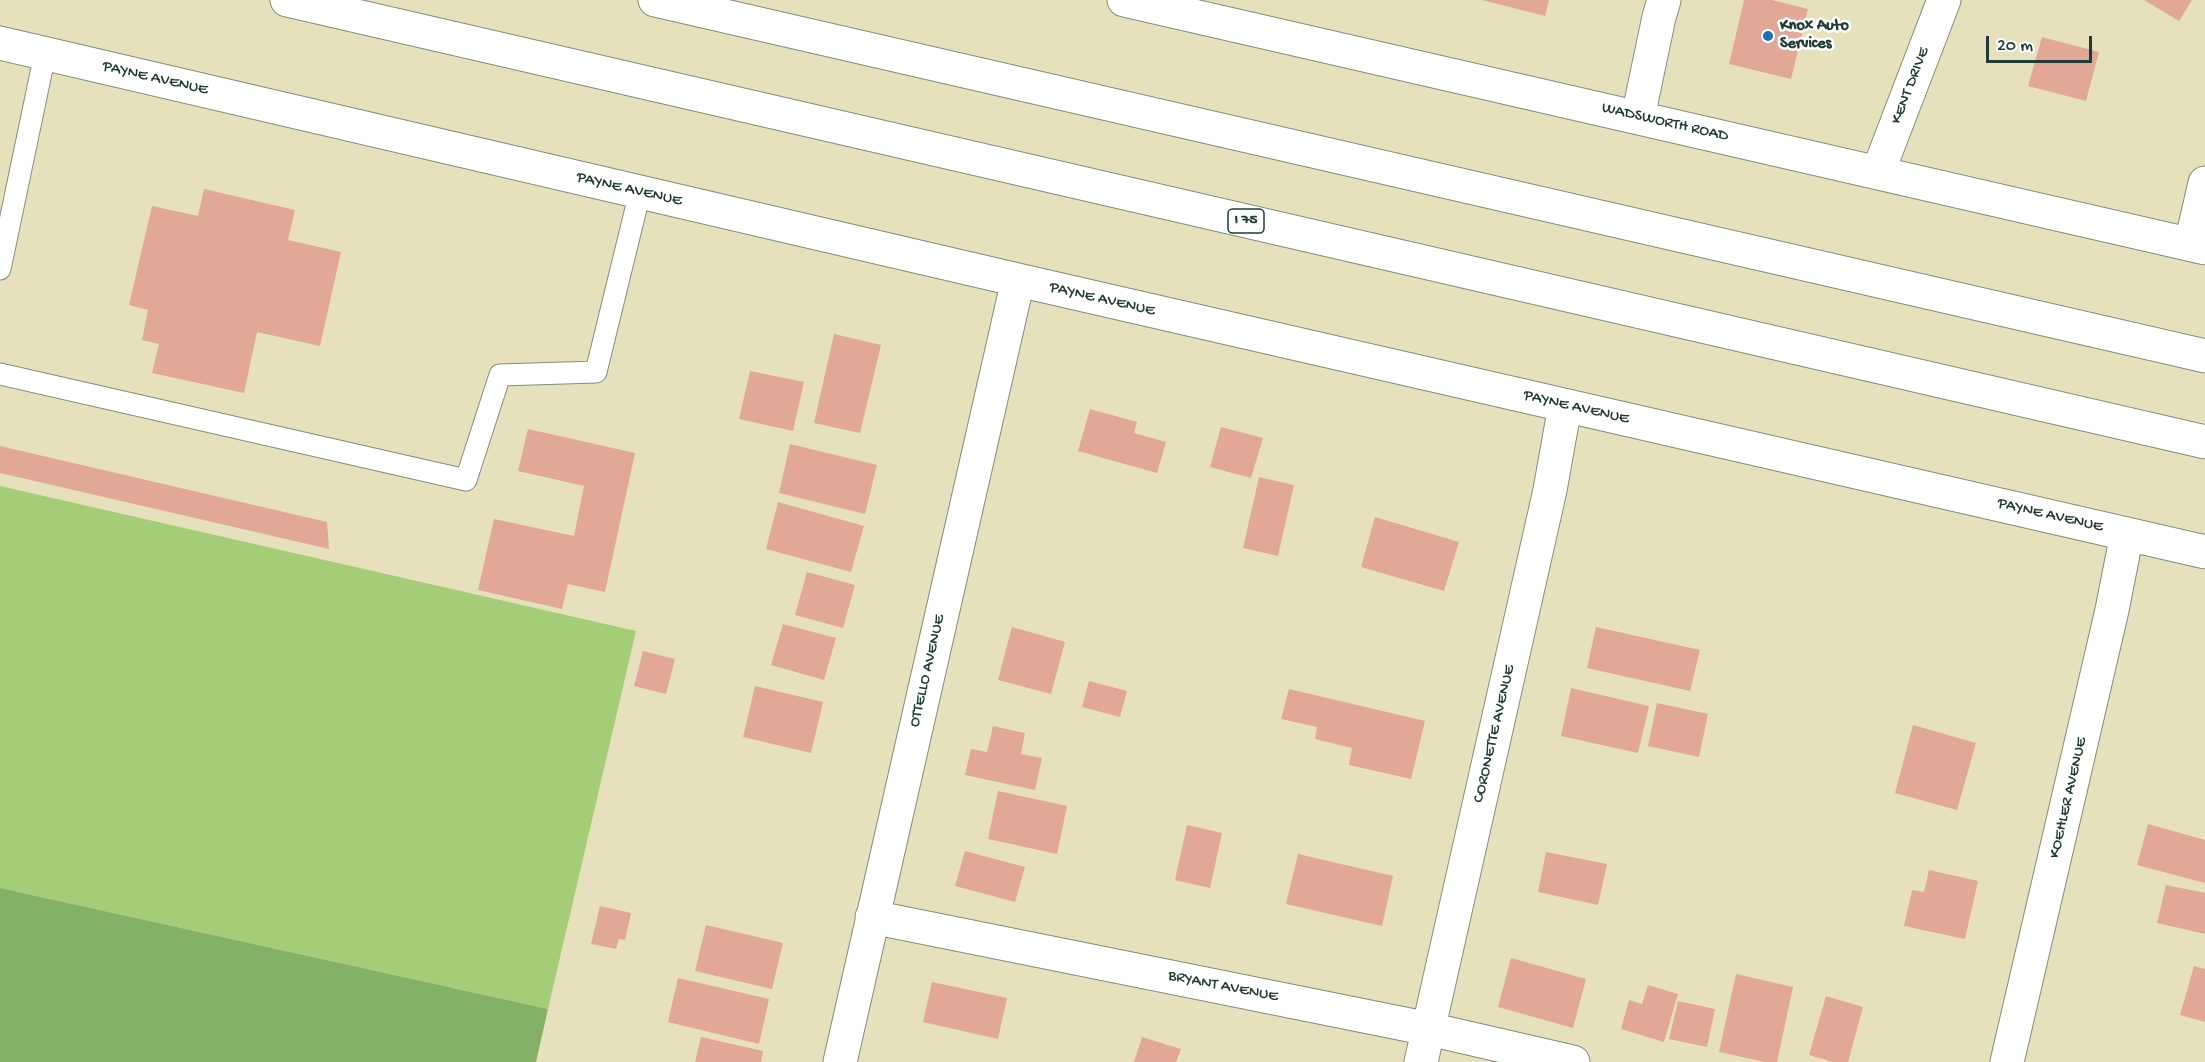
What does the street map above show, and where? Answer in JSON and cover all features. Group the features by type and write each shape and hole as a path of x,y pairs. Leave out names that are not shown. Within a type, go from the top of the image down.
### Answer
{"main road":[{"name":"I 75","path":"288,0 2205,442"},
{"path":"656,0 2205,356"},
{"name":"WADSWORTH ROAD","path":"1124,0 2198,246"},
{"path":"1638,117 1664,0"},
{"name":"KENT DRIVE","path":"1878,172 1944,0"},
{"name":"PAYNE AVENUE","path":"0,43 1018,280 2205,552"},
{"path":"2198,246 2205,183"},
{"name":"OTTELLO AVENUE","path":"840,1062 1018,280"},
{"name":"CORONETTE AVENUE","path":"1421,1062 1550,490 1565,406"},
{"name":"KOEHLER AVENUE","path":"2007,1062 2112,610 2127,534"},
{"name":"BRYANT AVENUE","path":"872,917 1429,1029 1573,1062"}],"lane":[{"path":"0,269 45,54"},
{"path":"0,374 466,480 500,375 596,372 640,192"}],"green space":[{"path":"0,486 636,631 548,1009 0,888"},
{"path":"0,888 548,1009 536,1062 0,1062"}],"building":[{"path":"1482,0 1549,0 1545,16"},
{"name":"Knox Auto Services","path":"1744,0 1772,0 1808,9 1791,79 1729,64"},
{"path":"2144,0 2192,0 2179,21"},
{"path":"2042,37 2099,52 2086,101 2028,86"},
{"path":"204,189 295,210 288,240 341,252 320,346 257,332 244,393 152,373 159,344 142,340 148,310 129,305 152,206 198,216"},
{"path":"834,334 881,345 860,433 814,423"},
{"path":"750,371 804,382 793,431 739,419"},
{"path":"1090,409 1137,422 1134,433 1166,442 1157,473 1078,451"},
{"path":"1221,427 1263,438 1251,478 1210,467"},
{"path":"528,429 635,453 605,592 568,584 562,609 478,590 494,519 574,536 584,486 518,471"},
{"path":"790,444 877,465 865,514 779,493"},
{"path":"0,446 327,522 329,549 0,473"},
{"path":"1259,477 1294,485 1278,556 1243,548"},
{"path":"778,502 864,526 851,572 766,549"},
{"path":"1375,517 1459,542 1444,591 1361,567"},
{"path":"807,572 855,585 843,628 795,615"},
{"path":"783,624 836,638 824,680 771,665"},
{"path":"1012,627 1065,642 1051,694 998,680"},
{"path":"1596,627 1700,650 1690,691 1587,668"},
{"path":"643,651 675,659 666,694 634,686"},
{"path":"1089,681 1127,691 1120,717 1082,707"},
{"path":"755,686 823,702 811,753 743,737"},
{"path":"1571,688 1649,706 1638,753 1561,736"},
{"path":"1289,689 1425,721 1411,779 1349,765 1352,748 1315,739 1317,727 1281,719"},
{"path":"1657,703 1708,714 1699,757 1648,746"},
{"path":"1913,725 1976,743 1957,810 1895,793"},
{"path":"993,726 1025,733 1021,754 1042,758 1035,790 965,775 971,749 987,752"},
{"path":"998,791 1067,806 1057,854 988,839"},
{"path":"2148,824 2205,840 2205,883 2137,865"},
{"path":"1187,825 1222,833 1210,888 1175,880"},
{"path":"965,851 1025,867 1015,902 955,886"},
{"path":"1546,852 1607,864 1598,905 1538,892"},
{"path":"1298,854 1393,876 1382,926 1286,904"},
{"path":"1929,870 1978,881 1965,939 1904,926 1912,890 1924,892"},
{"path":"2166,885 2205,893 2205,934 2157,923"},
{"path":"600,906 631,913 625,940 619,939 616,949 591,944"},
{"path":"706,925 783,943 772,989 695,971"},
{"path":"1511,958 1586,979 1573,1028 1498,1007"},
{"path":"2194,966 2205,969 2205,1022 2180,1015"},
{"path":"1736,974 1793,987 1777,1062 1765,1062 1719,1052"},
{"path":"678,978 769,999 759,1044 668,1022"},
{"path":"932,982 1007,998 998,1039 923,1022"},
{"path":"1648,985 1678,994 1664,1042 1621,1029 1629,1000 1642,1004"},
{"path":"1826,996 1863,1007 1848,1062 1833,1062 1809,1055"},
{"path":"1678,1001 1715,1009 1707,1047 1669,1039"},
{"path":"701,1037 763,1051 761,1062 695,1062"},
{"path":"1142,1037 1181,1049 1176,1062 1134,1062"}],"place":[{"name":"Knox Auto Services","path":"1768,36"}]}
